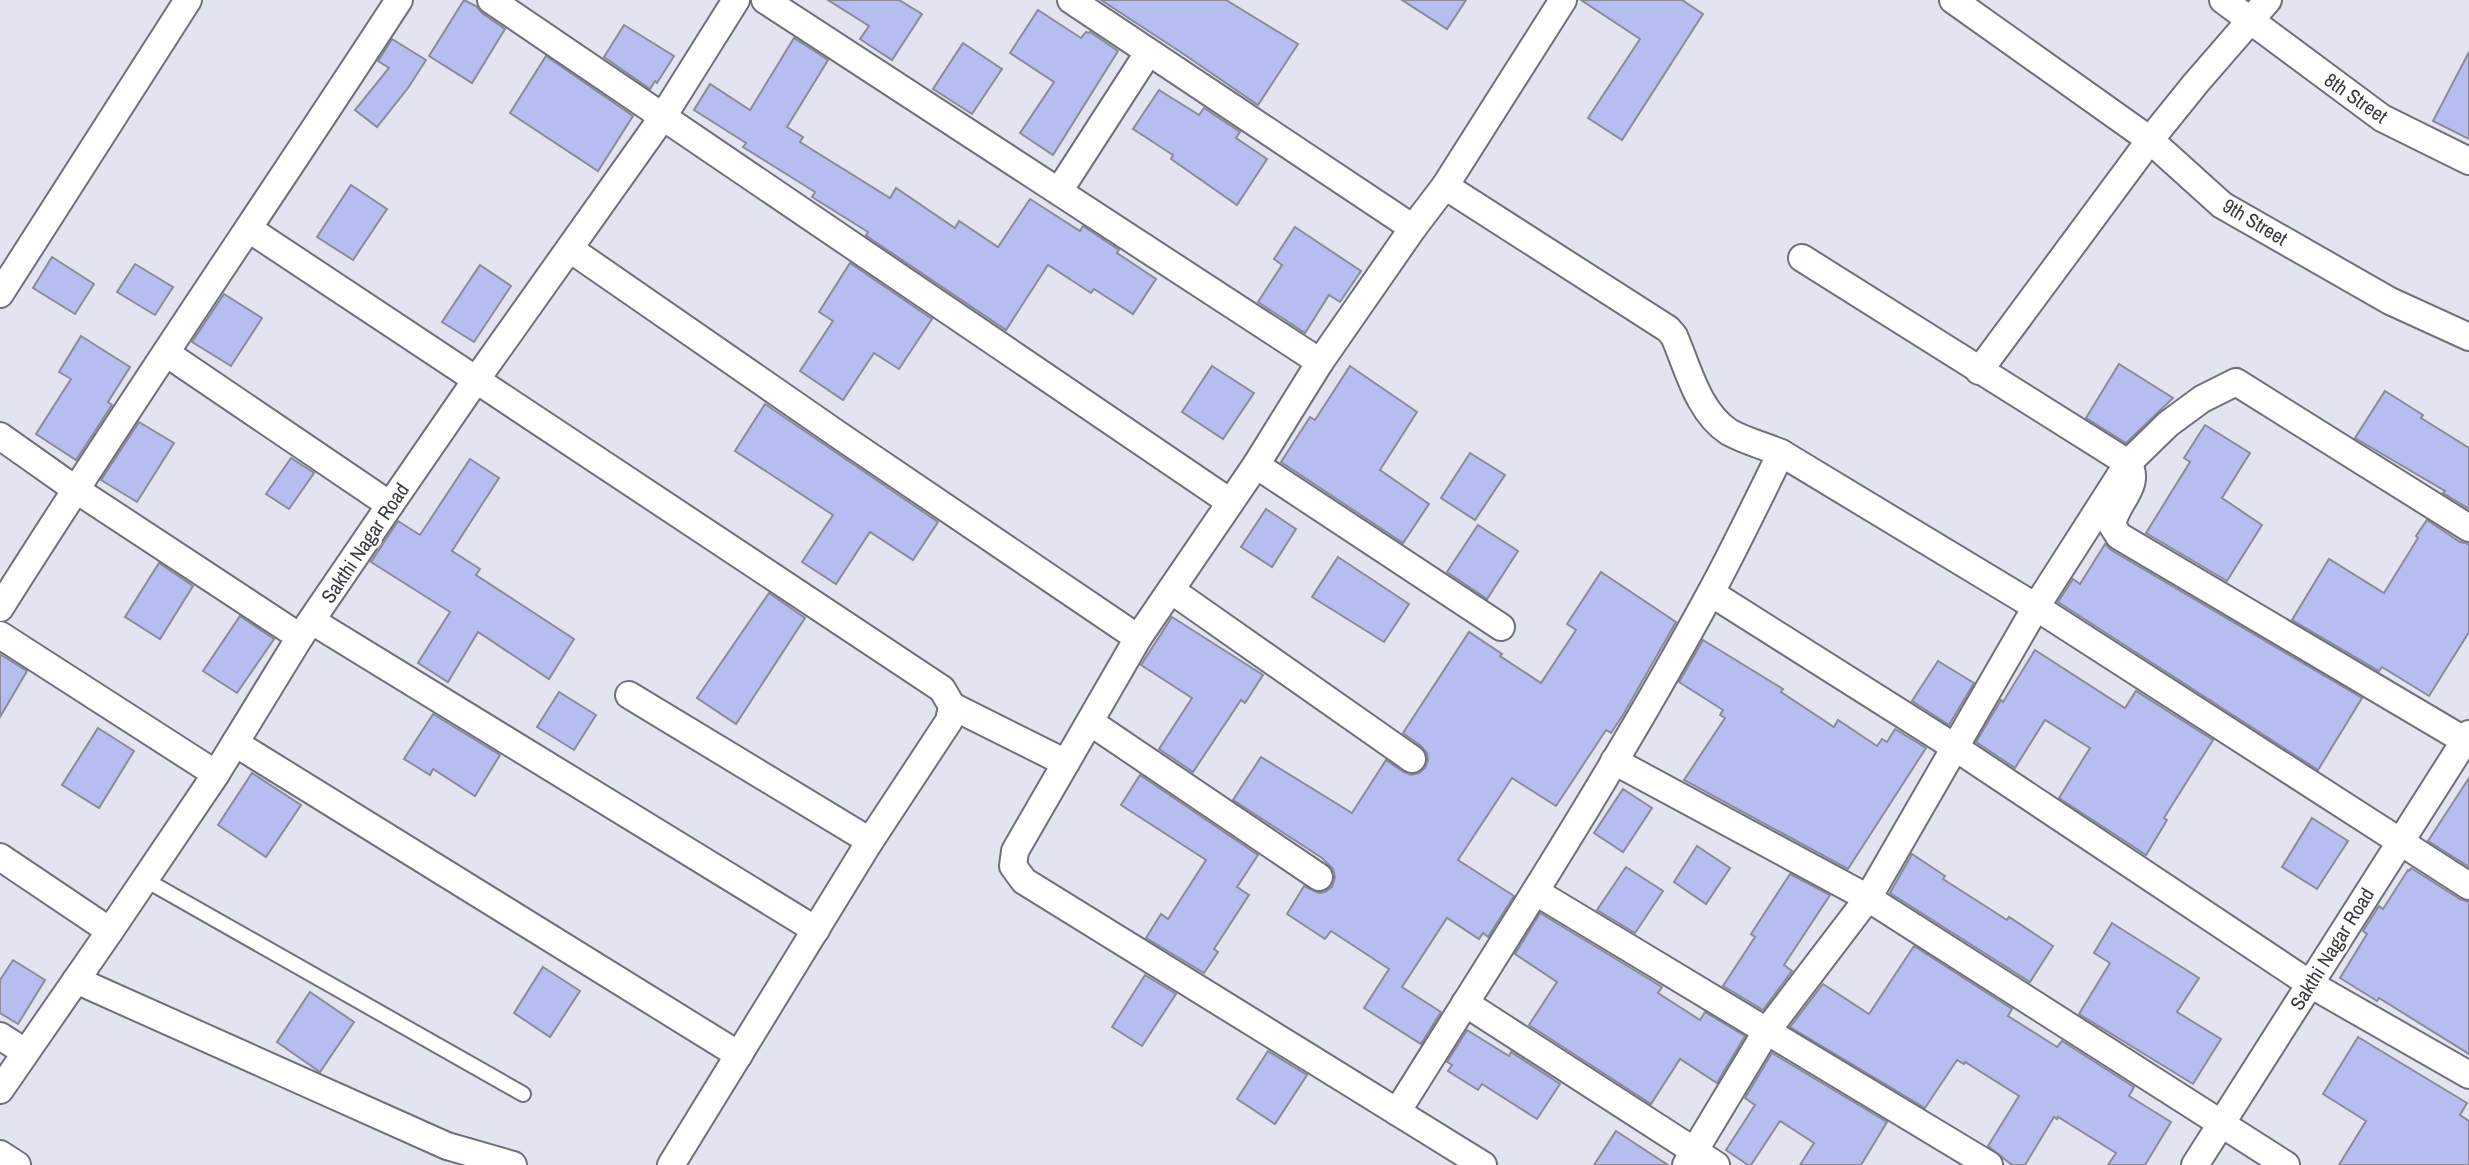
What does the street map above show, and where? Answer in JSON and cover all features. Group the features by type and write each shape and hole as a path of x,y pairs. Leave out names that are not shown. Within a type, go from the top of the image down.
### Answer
{"street":[{"path":"0,294 188,0"},
{"path":"0,608 75,489 399,0"},
{"path":"491,0 1230,502"},
{"name":"Sakthi Nagar Road","path":"0,1090 216,774 306,629 390,505 662,118 736,0"},
{"path":"765,0 1320,362"},
{"path":"1071,0 1413,228"},
{"name":"9th Street","path":"1953,0 2150,140 2222,205 2390,301 2469,337"},
{"name":"8th Street","path":"2223,0 2260,10 2382,118 2469,161"},
{"path":"1483,1165 1024,881 1013,866 1015,851 1138,638 1256,465 1320,362 1445,186 1557,2"},
{"path":"1979,371 2150,140 2260,10"},
{"path":"1059,191 1148,53"},
{"path":"1445,186 1668,329 1674,336 1697,392 1713,418 1730,432 1781,453 2036,607 2469,886"},
{"path":"249,229 942,689 952,706 1066,763"},
{"path":"570,249 1138,638"},
{"path":"1802,258 2128,463 2133,472 2133,482 2114,513 2112,525 2119,536 2468,740"},
{"path":"166,353 390,505"},
{"path":"1465,1003 1699,1161 1766,1032 1868,898 2036,607 2128,463 2168,424 2202,399 2236,382 2469,528"},
{"path":"0,436 75,489 306,629 816,930"},
{"path":"1397,1112 1536,892 1614,761 1711,593 1781,453"},
{"path":"1256,465 1501,627"},
{"path":"1171,590 1412,759"},
{"path":"1711,593 1956,748 2310,984 2469,1075"},
{"path":"0,635 216,774"},
{"path":"629,695 870,841"},
{"path":"671,1165 870,841 949,721 952,706"},
{"path":"1090,722 1319,877"},
{"name":"Sakthi Nagar Road","path":"2195,1165 2468,740"},
{"path":"235,743 739,1055"},
{"path":"1614,761 1868,898 2286,1165"},
{"path":"0,857 110,931"},
{"path":"1536,892 1989,1165"},
{"path":"76,980 447,1146 513,1165"},
{"path":"0,1036 25,1052"},
{"path":"0,1154 17,1165"}],"lane":[{"path":"144,879 523,1094"}],"building":[{"path":"464,0 505,29 472,83 429,56"},
{"path":"828,0 899,0 922,14 892,60 860,39 869,26"},
{"path":"1101,0 1226,0 1298,44 1258,105"},
{"path":"1402,0 1466,0 1447,29"},
{"path":"1581,0 1682,0 1703,14 1622,140 1588,118 1640,39"},
{"path":"1038,10 1081,38 1090,32 1118,51 1053,155 1020,133 1054,82 1010,53"},
{"path":"624,25 674,56 650,89 604,57"},
{"path":"794,38 828,60 787,127 803,137 800,142 890,198 896,188 955,228 959,221 998,247 1030,199 1080,231 1083,226 1156,279 1133,314 1094,289 1091,293 1048,265 1006,330 868,237 868,232 812,197 815,192 743,147 746,143 694,110 710,84 750,110"},
{"path":"392,39 426,60 377,127 355,110 389,68 378,61"},
{"path":"963,43 1002,69 972,114 933,89"},
{"path":"2469,52 2469,139 2433,121"},
{"path":"546,56 633,116 598,171 510,113"},
{"path":"1159,90 1199,115 1204,108 1240,132 1236,138 1267,159 1237,205 1171,159 1173,155 1133,129"},
{"path":"351,185 387,209 353,260 317,237"},
{"path":"1295,227 1361,271 1340,302 1329,295 1305,333 1258,302 1282,265 1274,259"},
{"path":"52,257 94,284 75,314 33,288"},
{"path":"850,263 932,319 899,369 874,353 843,400 800,371 833,321 819,312"},
{"path":"135,264 173,287 155,315 117,292"},
{"path":"480,265 511,286 474,342 442,322"},
{"path":"224,294 262,318 231,366 192,342"},
{"path":"81,336 130,367 108,402 112,405 76,460 36,434 71,379 59,372"},
{"path":"2119,364 2173,398 2126,443 2086,418"},
{"path":"1212,366 1254,393 1223,439 1182,412"},
{"path":"1350,366 1417,412 1380,470 1429,504 1403,543 1281,462 1310,417 1315,420"},
{"path":"2385,391 2469,448 2469,509 2443,493 2445,491 2355,438"},
{"path":"765,404 938,522 913,560 870,532 836,584 802,562 833,515 735,451"},
{"path":"139,422 174,443 137,502 101,480"},
{"path":"2205,425 2250,453 2222,498 2262,525 2227,581 2146,533 2190,462 2184,458"},
{"path":"1470,453 1505,475 1475,520 1441,498"},
{"path":"291,458 314,473 289,509 266,494"},
{"path":"470,459 499,478 452,551 480,569 476,575 574,639 549,679 478,632 448,682 418,663 450,612 371,562 398,521 420,535"},
{"path":"1266,509 1296,529 1272,567 1241,547"},
{"path":"2427,520 2460,542 2469,544 2469,632 2429,696 2382,667 2379,671 2292,620 2329,559 2384,593"},
{"path":"1478,525 1518,551 1487,599 1447,572"},
{"path":"2105,544 2362,698 2318,770 2058,602 2073,579 2080,584"},
{"path":"1338,557 1409,604 1384,642 1312,597"},
{"path":"159,563 193,586 160,639 125,617"},
{"path":"1601,572 1676,622 1623,715 1611,733 1606,730 1556,806 1512,778 1458,860 1514,896 1488,937 1483,933 1479,939 1447,918 1402,987 1441,1012 1421,1044 1364,1008 1389,969 1331,931 1325,939 1287,914 1304,886 1319,893 1332,887 1335,877 1333,869 1322,858 1233,800 1261,757 1352,813 1386,760 1411,775 1419,773 1425,768 1427,753 1403,733 1469,632 1541,683 1576,630 1567,624"},
{"path":"769,593 805,618 736,724 697,698"},
{"path":"240,616 274,639 237,693 203,671"},
{"path":"1172,617 1263,675 1245,703 1241,700 1193,772 1159,749 1192,698 1141,665"},
{"path":"1703,640 1783,689 1781,692 1834,727 1838,720 1877,746 1882,739 1887,742 1895,729 1926,748 1848,869 1684,780 1725,718 1720,715 1723,710 1679,682"},
{"path":"2035,650 2125,708 2136,691 2213,740 2164,818 2167,820 2146,855 2059,798 2090,748 2045,720 2015,768 1976,742"},
{"path":"0,654 27,671 0,717"},
{"path":"1938,661 1974,683 1949,725 1912,701"},
{"path":"559,692 596,715 574,750 537,727"},
{"path":"433,714 500,755 475,796 433,769 430,775 404,759"},
{"path":"98,728 134,751 99,808 62,785"},
{"path":"252,773 301,805 266,857 218,825"},
{"path":"1140,775 1258,855 1237,887 1249,895 1214,949 1218,952 1204,973 1146,938 1161,914 1168,919 1206,860 1121,805"},
{"path":"2469,778 2469,867 2428,841"},
{"path":"1623,789 1652,808 1623,852 1594,833"},
{"path":"2312,818 2348,841 2317,889 2282,867"},
{"path":"1697,846 1730,868 1706,904 1674,882"},
{"path":"1912,854 1945,876 1943,879 2053,946 2030,982 1890,893"},
{"path":"1626,867 1663,891 1635,933 1597,910"},
{"path":"2411,868 2469,902 2469,1054 2379,998 2377,1001 2340,978 2367,934 2363,931 2379,906 2383,909"},
{"path":"1790,874 1830,895 1784,965 1792,971 1763,1010 1723,986 1755,937 1751,934"},
{"path":"1540,913 1662,987 1658,993 1700,1020 1705,1012 1745,1036 1717,1083 1680,1059 1651,1104 1529,1025 1557,982 1515,954"},
{"path":"2112,923 2199,978 2177,1012 2221,1039 2193,1084 2079,1014 2110,963 2094,953"},
{"path":"1914,946 2012,1009 2008,1016 2057,1047 2062,1041 2134,1087 2129,1096 2171,1122 2145,1165 2108,1165 2116,1153 2054,1117 2025,1165 2012,1165 1988,1146 2019,1096 1965,1062 1957,1060 1925,1108 1790,1027 1823,984 1869,1014"},
{"path":"13,960 45,980 18,1024 0,1013 0,980"},
{"path":"543,967 580,991 550,1037 514,1013"},
{"path":"1145,975 1176,994 1142,1046 1112,1027"},
{"path":"310,992 354,1022 320,1072 277,1042"},
{"path":"1467,1030 1509,1056 1511,1052 1560,1084 1537,1119 1482,1084 1478,1090 1448,1071 1452,1065 1447,1062"},
{"path":"2358,1037 2467,1103 2460,1115 2469,1121 2469,1165 2339,1165 2366,1121 2323,1094"},
{"path":"1268,1051 1307,1075 1275,1124 1237,1099"},
{"path":"1772,1053 1887,1122 1861,1165 1800,1165 1814,1143 1780,1121 1751,1165 1726,1150 1755,1105 1745,1098"},
{"path":"1616,1131 1668,1165 1594,1165"}]}
